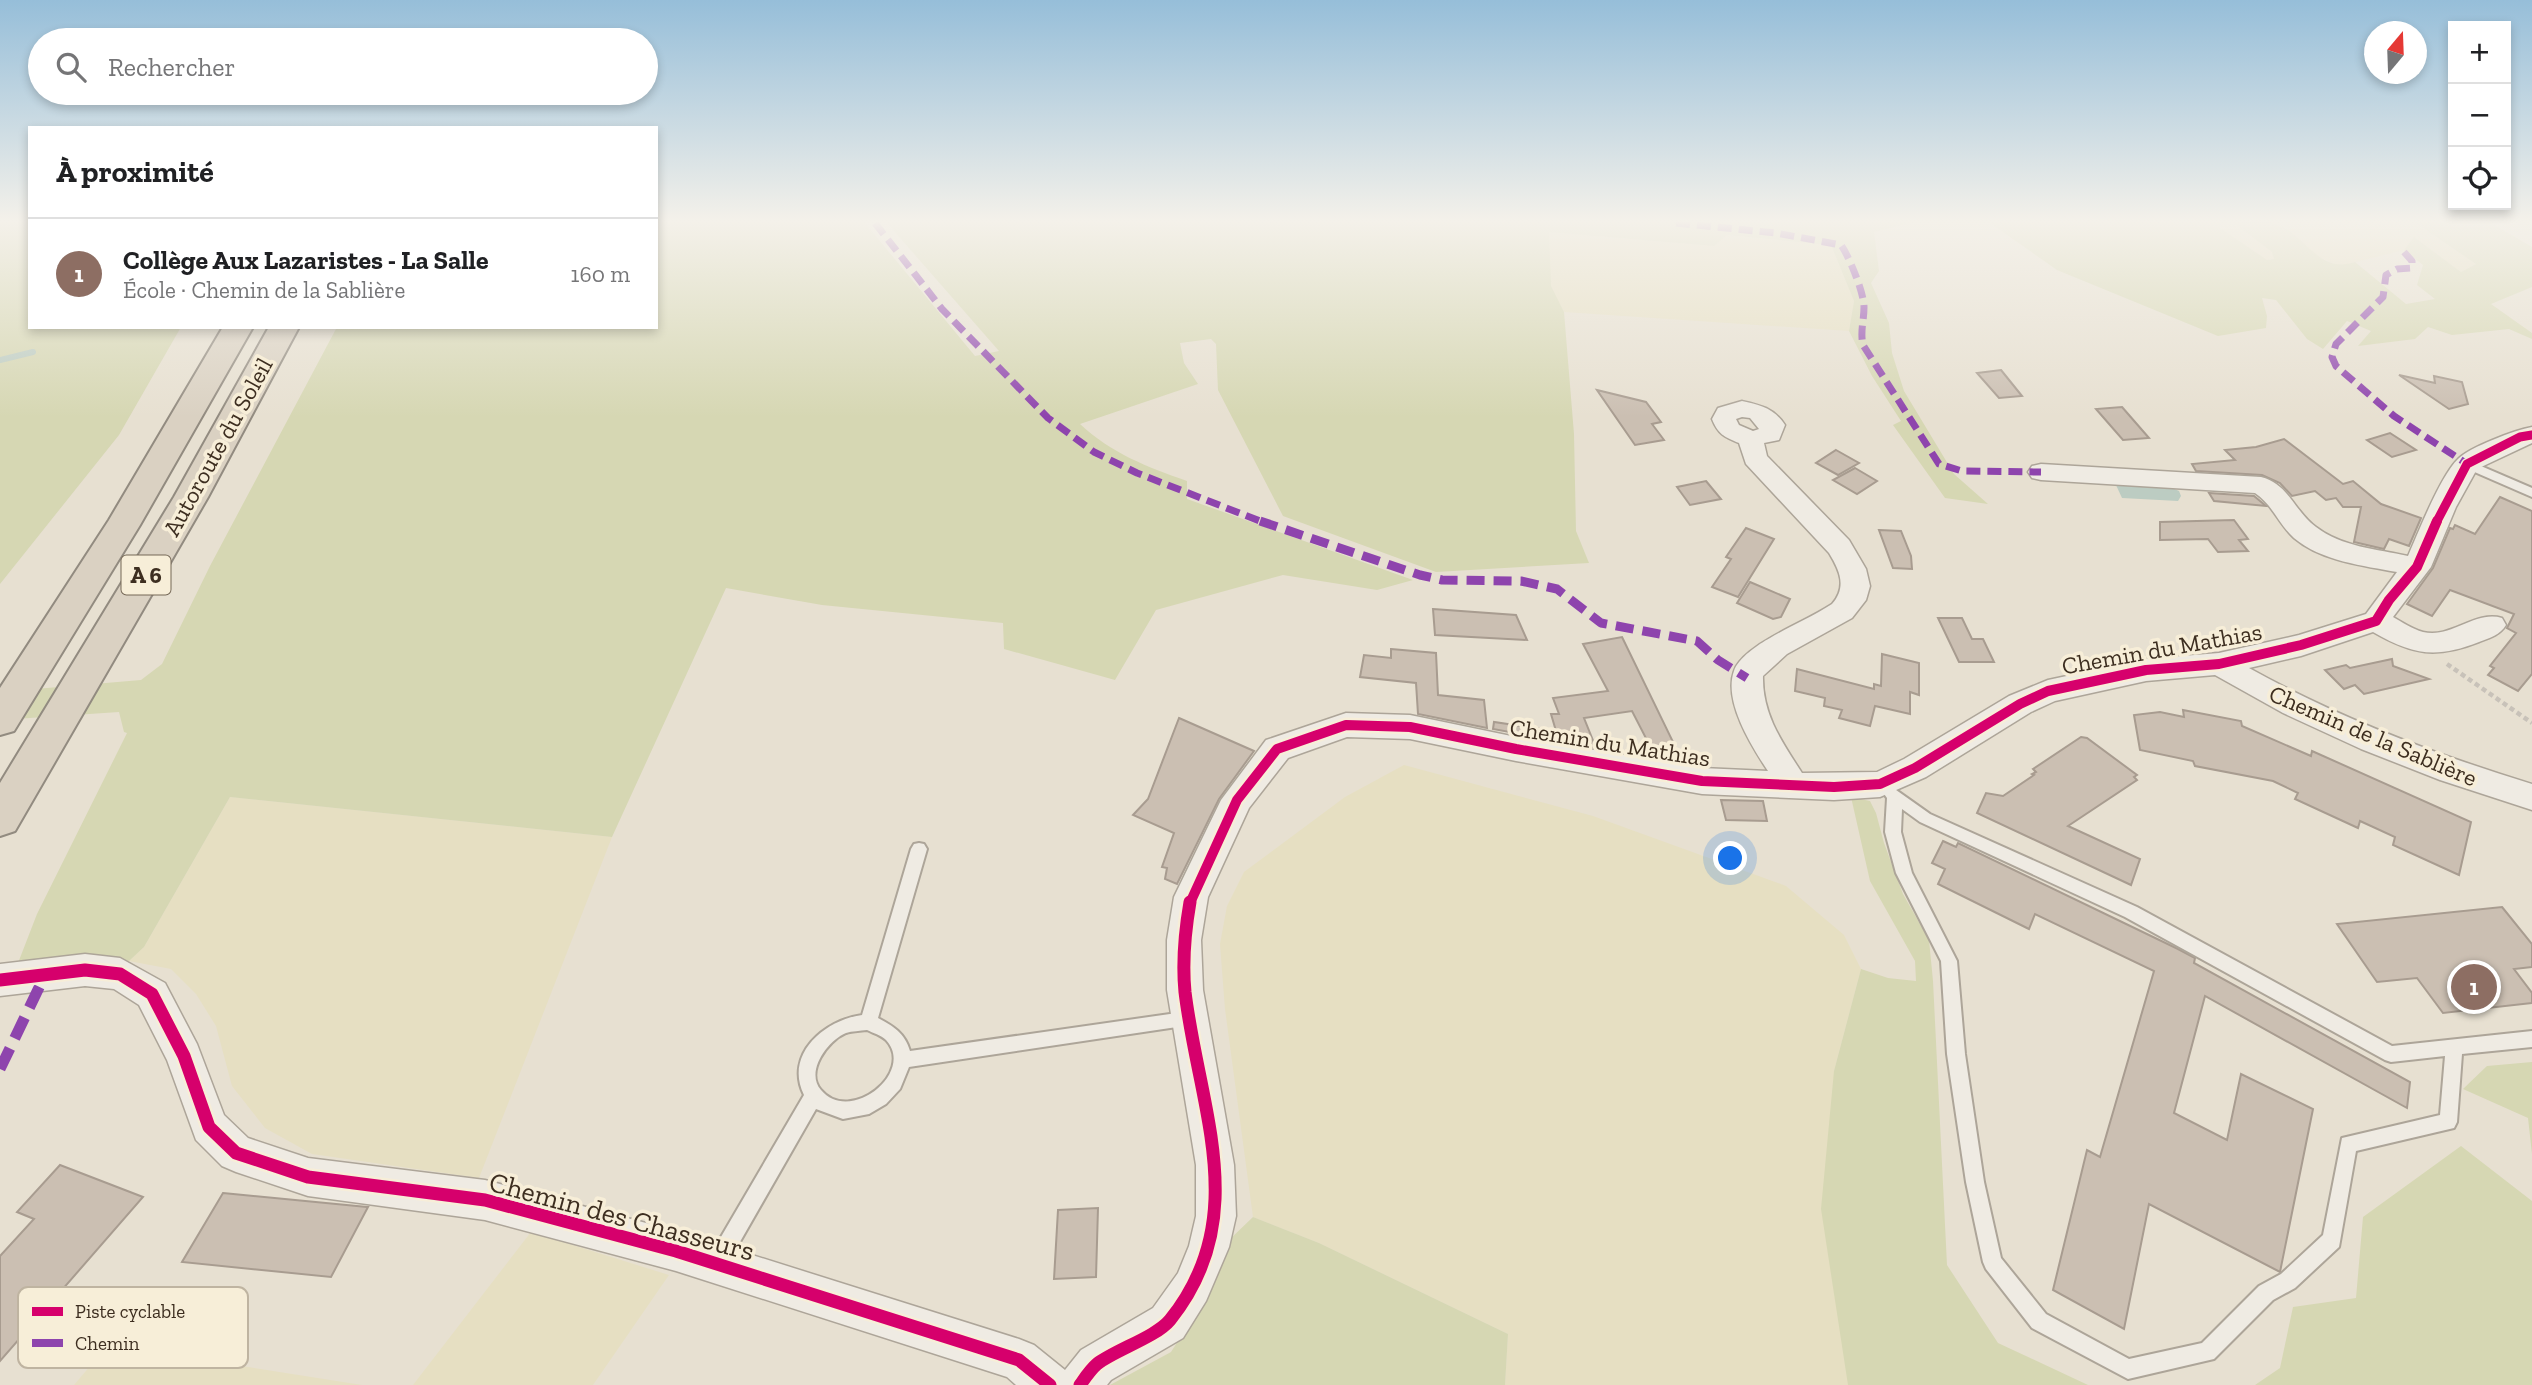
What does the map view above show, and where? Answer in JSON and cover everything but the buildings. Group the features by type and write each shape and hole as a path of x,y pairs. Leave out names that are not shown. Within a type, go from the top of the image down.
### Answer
{"highway":[{"name":"Autoroute du Soleil","path":"0,720 123,525 237,329"},
{"name":"Autoroute du Soleil","path":"0,819 191,497 283,329"}],"street":[{"path":"2492,625 2442,646 2422,644 2405,638 2376,621 2389,600 2417,567 2443,507 2467,464 2520,437 2532,435"},
{"path":"1751,439 1755,458 1839,547 1850,562 1855,575 1855,590 1851,603 1841,614 1777,647 1748,672 1746,693 1754,721 1793,785"},
{"path":"2041,472 2261,485 2271,490 2302,530 2318,542 2417,567"},
{"name":"Chemin du Mathias","path":"1080,1385 1096,1365 1168,1323 1192,1287 1209,1247 1216,1216 1215,1165 1185,990 1184,940 1191,897 1237,800 1277,749 1346,725 1410,727 1530,752 1702,782 1887,790 1915,768 2020,704 2048,691 2146,670 2219,664 2301,645 2376,621"},
{"name":"Chemin de la Sablière","path":"2219,664 2263,691 2370,740 2488,784 2532,797"},
{"name":"Chemin des Chasseurs","path":"10,979 85,970 120,974 152,994 184,1056 209,1127 236,1153 308,1177 485,1200 717,1264 1018,1360 1050,1385"}],"lane":[{"path":"2467,464 2532,493"},
{"path":"1887,790 1893,832 1904,873 1949,961 1955,1054 1975,1182 1993,1262 2039,1321 2128,1369 2207,1352 2266,1293 2288,1281 2332,1240 2348,1143 2448,1122 2455,1046"},
{"path":"1887,790 1924,818 2131,912 2391,1054 2532,1040"},
{"path":"869,1022 919,849"},
{"path":"903,1060 1192,1019"},
{"path":"869,1022 883,1026 894,1034 901,1046 903,1060 892,1087 881,1098 867,1106 851,1110 836,1109 824,1104 814,1095 807,1083 807,1068 812,1053 822,1040 836,1029 852,1023 869,1022"},
{"path":"717,1264 814,1095"}],"path":[{"path":"2422,644 2457,672 2532,723"}],"shaded area":[{"path":"1551,288 1849,288 1854,301 1849,331 1564,312"},
{"path":"2116,485 2170,487 2179,491 2181,496 2178,501 2122,498"},
{"path":"1404,765 1593,816 1786,886 1844,935 1861,969 1834,1071 1848,1385 1505,1385 1508,1334 1319,1243 1253,1217 1225,1009 1220,944 1227,906 1244,872 1345,797"},
{"path":"230,797 612,837 479,1178 312,1154 265,1128 232,1086 216,1026 196,994 171,969 129,961 144,947"},
{"path":"531,1232 669,1275 593,1385 413,1385"},
{"path":"248,1367 362,1385 74,1385 88,1368"}],"green space":[{"path":"0,288 28,288 28,329 180,329 119,435 0,584"},
{"path":"658,288 918,288 975,356 999,351 944,288 1552,288 1564,312 1574,434 1576,531 1589,563 1436,572 1283,516 1218,390 1216,344 1211,339 1180,343 1184,363 1198,384 1080,424 1104,443 1130,458 1187,481 1187,499 1413,580 1377,590 1283,575 1156,610 1115,680 1004,649 1003,623 822,605 726,588 612,837 230,797 144,947 129,961 79,958 18,963 37,914 127,733 124,732 119,712 0,720 0,692 141,680 162,664 210,566 336,329 658,329"},
{"path":"1849,288 1873,288 1889,323 1892,353 1904,391 1954,474 1988,504 1945,498 1893,425 1901,421 1872,376 1849,331 1854,301"},
{"path":"2100,288 2386,288 2406,304 2435,299 2420,288 2530,288 2491,304 2532,333 2532,339 2509,329 2452,335 2428,327 2415,339 2358,346 2371,331 2347,321 2323,349 2307,339 2276,300 2262,298 2267,316 2266,328 2218,336"},
{"path":"1851,797 1870,801 1903,894 1929,940 1947,1265 1998,1343 2088,1385 1848,1385 1821,1209 1834,1071 1861,969 1888,978 1916,981 1915,961 1870,881"},
{"path":"2532,1062 2532,1154 2528,1118 2463,1089 2487,1066"},
{"path":"2461,1146 2532,1201 2532,1385 2255,1385 2280,1368 2293,1307 2356,1298 2363,1217"},
{"path":"1253,1217 1319,1243 1508,1334 1505,1385 1110,1385 1171,1352 1194,1316 1227,1242"}],"waterway":[{"path":"0,360 33,352"}],"marked path":[{"path":"925,288 942,309 1048,418 1094,452 1137,473 1256,520 1420,575 1442,580 1521,581 1557,589 1601,623 1697,641 1718,660 1747,678"},
{"path":"1858,288 1864,305 1860,329 1863,345 1939,464 1962,471 2041,472"},
{"path":"2384,288 2383,297 2336,344 2332,357 2336,366 2394,416 2467,464"},
{"path":"0,1069 45,975"}],"cycle path":[{"path":"1080,1385 1096,1365 1168,1323 1192,1287 1209,1247 1216,1216 1215,1165 1185,990 1184,940 1191,897 1237,800 1277,749 1346,725 1410,727 1516,749 1702,781 1834,787 1880,784 1915,768 2020,704 2048,691 2146,670 2219,664 2301,645 2376,621 2389,600 2417,567 2443,507 2467,464 2520,437 2532,435"},
{"path":"0,980 85,970 120,974 152,994 184,1056 209,1127 236,1153 308,1177 485,1200 676,1251 1019,1360 1050,1385"}],"place":[{"name":"Collège Aux Lazaristes - La Salle","path":"2474,987"}]}
